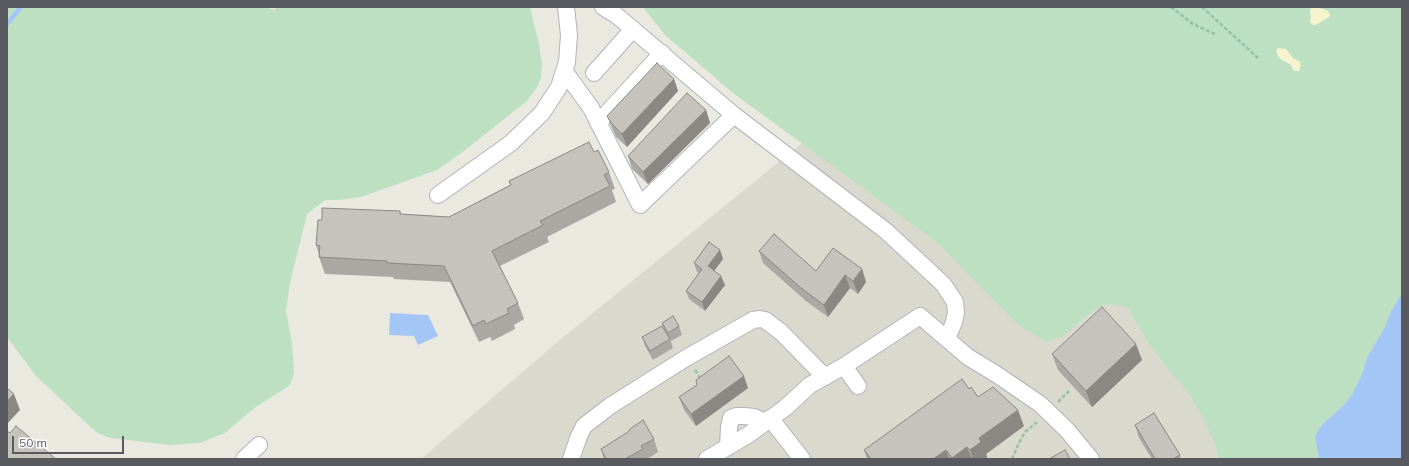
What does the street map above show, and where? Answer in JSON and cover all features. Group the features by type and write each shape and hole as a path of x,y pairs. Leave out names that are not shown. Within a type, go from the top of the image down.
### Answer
{"lane":[{"path":"438,195 511,143 542,113 559,87 565,72 569,44 566,7"},
{"path":"603,7 616,15 662,53 693,90 734,115 886,231 943,284 954,302 956,313 948,338"},
{"path":"594,73 633,29"},
{"path":"598,123 662,53"},
{"path":"565,72 591,108 598,123 626,161 640,205 734,115"},
{"path":"707,459 748,435 785,408 810,385 844,366 920,316 948,338 968,357 1040,404 1067,430 1091,459"},
{"path":"571,459 584,426 605,410 677,364 750,321 760,319 765,320 781,332 825,377"},
{"path":"844,366 858,386"},
{"path":"728,447 731,418 736,416 754,417 767,420 802,459"},
{"path":"244,459 259,445"}],"path":[{"path":"1171,7 1193,24 1215,34"},
{"path":"1202,7 1258,58"}],"shaded area":[{"path":"802,143 1311,262 1402,191 1402,459 421,459 561,339"}],"green space":[{"path":"7,7 264,7 274,10 277,7 530,7 539,44 542,65 541,77 538,86 527,101 460,154 437,170 361,197 340,200 325,200 307,214 290,283 286,311 292,343 294,373 290,385 253,409 225,433 200,443 169,445 110,438 96,432 36,376 7,337"},
{"path":"643,7 1402,7 1402,295 1390,313 1386,325 1367,358 1362,374 1353,393 1346,403 1321,426 1315,437 1319,459 1219,459 1216,447 1205,422 1191,397 1151,347 1128,308 1111,304 1099,307 1082,319 1065,335 1047,342 1024,329 1010,317 939,244 733,93 666,36"}],"sand":[{"path":"1311,7 1317,7 1328,11 1330,15 1316,25 1313,25 1310,22"},
{"path":"1278,48 1286,49 1293,58 1300,62 1301,65 1299,71 1294,71 1291,65 1278,56 1276,51"}],"water":[{"path":"1402,295 1402,459 1319,459 1315,437 1321,426 1346,403 1353,393 1362,374 1367,358 1386,325 1390,313"},
{"path":"390,313 428,315 438,336 418,345 414,336 389,335"}],"building":[{"path":"657,63 674,79 622,134 612,124 607,116"},
{"path":"687,93 706,110 643,172 628,156"},
{"path":"589,142 594,152 598,150 609,172 604,175 610,186 540,221 543,225 492,251 518,303 507,309 509,313 486,324 484,320 473,326 444,266 319,257 320,246 316,245 318,220 322,220 322,208 400,211 400,214 449,217 511,185 509,181"},
{"path":"774,234 816,271 833,248 862,269 853,281 845,275 824,305 801,288 759,251"},
{"path":"709,242 720,250 708,266 721,276 702,302 686,291 702,269 694,263"},
{"path":"1102,307 1136,344 1086,391 1052,354"},
{"path":"673,316 679,326 668,333 662,323"},
{"path":"662,326 670,339 650,351 642,337"},
{"path":"729,356 744,376 691,414 679,397 697,385 696,380"},
{"path":"962,379 969,389 971,387 978,397 993,387 1018,410 979,438 981,442 970,450 967,447 952,458 946,450 933,459 871,459 864,450"},
{"path":"7,388 14,394 7,401"},
{"path":"1154,413 1180,455 1173,459 1155,459 1135,425"},
{"path":"643,420 654,439 641,446 643,449 625,459 606,459 601,449 628,432"},
{"path":"16,426 56,459 7,459 7,431 10,433"},
{"path":"1065,450 1070,459 1049,459"}],"waterway":[{"path":"7,24 21,7"}]}
